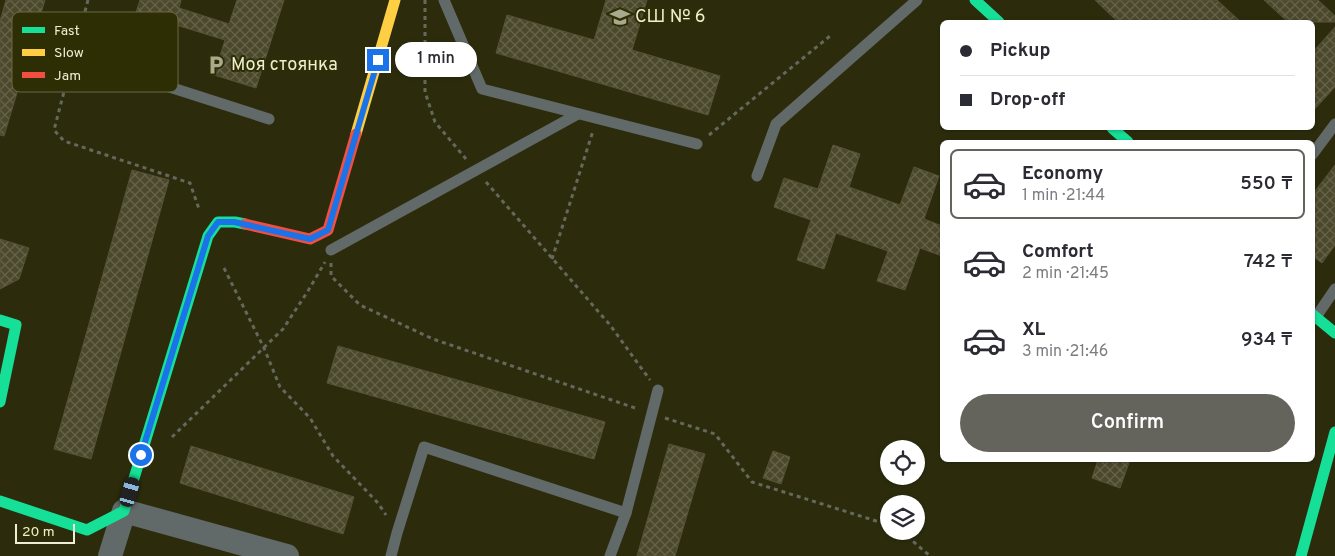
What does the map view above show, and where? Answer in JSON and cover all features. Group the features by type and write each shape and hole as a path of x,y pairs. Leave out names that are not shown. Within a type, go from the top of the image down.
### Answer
{"street":[{"path":"110,556 208,236 218,222 234,222 310,239 328,230 395,0"},
{"path":"975,0 997,20"},
{"path":"1114,130 1126,140"},
{"path":"1315,317 1335,333"},
{"path":"0,320 16,326 0,402"},
{"path":"1301,556 1335,432"},
{"path":"0,501 86,530 124,511 287,556"}],"lane":[{"path":"444,0 482,89 697,144"},
{"path":"757,176 776,124 918,0"},
{"path":"178,89 269,119"},
{"path":"331,250 578,114"},
{"path":"1315,151 1335,124"},
{"path":"1315,315 1335,289"},
{"path":"610,556 626,513 658,390"},
{"path":"391,556 424,447 626,513"}],"path":[{"path":"425,0 426,92 435,122 610,325 658,390"},
{"path":"697,144 830,36"},
{"path":"552,259 597,119"},
{"path":"331,250 331,276 360,305 433,339 715,434 752,482 880,522"},
{"path":"171,438 283,329 308,291 331,250"},
{"path":"911,540 930,556"}],"building":[{"path":"6,0 45,0 41,12 12,12 12,92 17,92 4,136 0,135 0,21"},
{"path":"140,0 181,0 179,8 229,24 237,0 284,0 256,88 214,75 225,40 178,26 178,12 136,12"},
{"path":"606,0 647,0 632,50 720,76 708,115 496,53 507,15 594,40"},
{"path":"1095,0 1217,0 1239,20 1116,20"},
{"path":"1264,0 1318,0 1335,16 1335,22 1286,20"},
{"path":"1335,27 1335,87 1315,109 1315,50"},
{"path":"833,145 860,154 849,187 900,205 914,167 939,176 924,219 940,225 940,255 920,248 905,290 877,281 888,251 836,233 824,269 797,260 811,220 774,207 784,178 818,189"},
{"path":"1335,165 1335,245 1322,263 1315,258 1315,191"},
{"path":"132,170 169,180 91,459 54,449"},
{"path":"0,239 29,248 19,279 0,289"},
{"path":"338,346 605,422 594,459 327,383"},
{"path":"669,444 705,454 675,556 637,556"},
{"path":"191,446 354,497 343,534 180,483"},
{"path":"773,451 790,457 781,484 763,478"},
{"path":"1097,462 1129,462 1120,488 1092,478"}],"traffic: fast":[{"path":"975,0 997,20"},
{"path":"1114,130 1126,140"},
{"path":"0,501 87,530 124,511 208,236 218,222 245,224"},
{"path":"1315,316 1335,333"},
{"path":"0,320 16,325 0,402"},
{"path":"1301,556 1335,432"}],"traffic: slow":[{"path":"356,134 395,0"}],"traffic: jam":[{"path":"245,224 310,239 328,230 356,134"}],"place":[{"name":"СШ № 6","path":"620,17"},
{"name":"Моя стоянка","path":"216,65"}],"route":[{"path":"141,455 208,236 218,222 234,222 310,239 328,230 378,60"}]}
